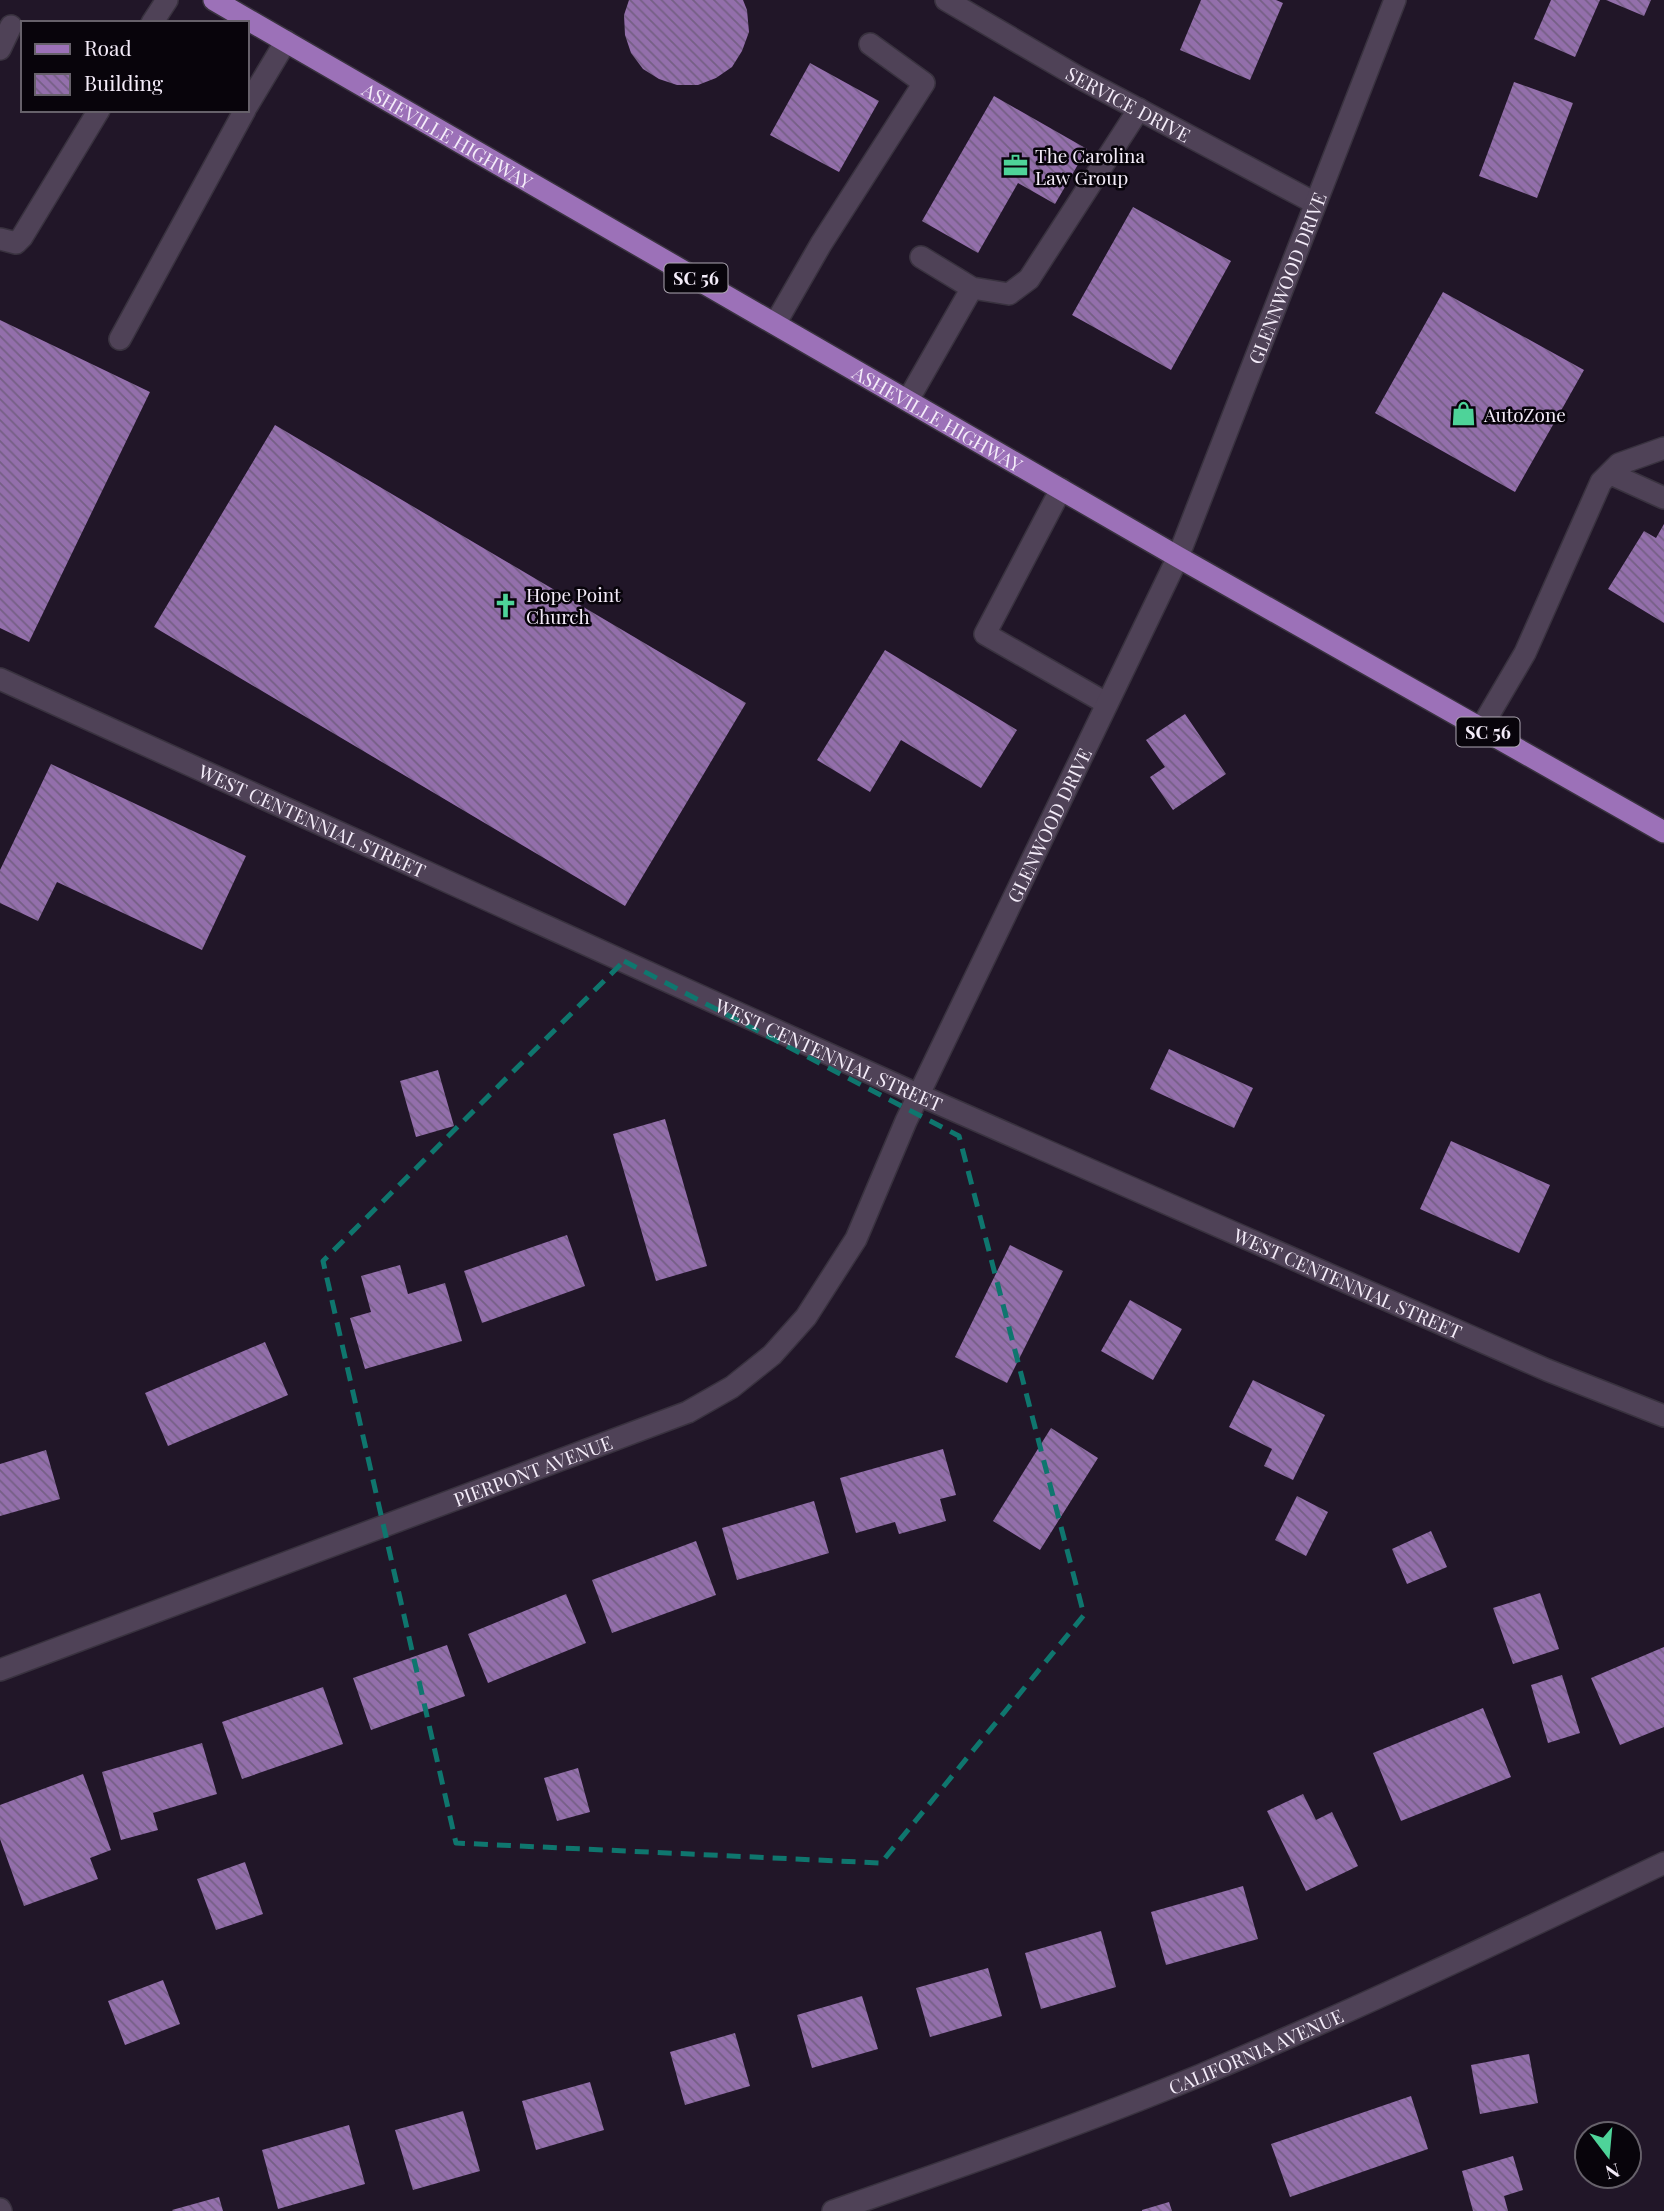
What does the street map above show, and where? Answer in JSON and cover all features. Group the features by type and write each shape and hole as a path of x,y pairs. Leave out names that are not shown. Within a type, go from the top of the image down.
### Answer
{"main road":[{"name":"ASHEVILLE HIGHWAY","path":"214,0 1178,557 1664,832"}],"street":[{"path":"153,21 167,0"},
{"name":"SERVICE DRIVE","path":"946,0 1139,109 1315,203"},
{"name":"GLENNWOOD DRIVE","path":"1178,557 1395,0"},
{"path":"0,49 11,26"},
{"path":"248,105 286,41"},
{"path":"775,324 821,244 923,83 870,44"},
{"path":"921,257 972,288 1009,294 1029,279 1139,109"},
{"path":"0,239 16,243 22,237 98,112"},
{"path":"121,339 244,112"},
{"path":"908,400 972,288"},
{"path":"1481,728 1525,653 1601,482 1619,464 1664,448"},
{"path":"1611,474 1664,498"},
{"path":"1061,489 985,634 1107,703"},
{"name":"GLENWOOD DRIVE","path":"919,1095 1178,557"},
{"name":"WEST CENTENNIAL STREET","path":"0,679 919,1095 1547,1370 1664,1416"},
{"name":"PIERPONT AVENUE","path":"0,1670 688,1412 732,1387 772,1355 806,1317 856,1239 919,1095"},
{"name":"CALIFORNIA AVENUE","path":"833,2211 1000,2153 1199,2076 1395,1992 1664,1863"}],"highlighted area":[{"path":"624,961 959,1136 1084,1615 881,1863 456,1843 323,1261"}],"building":[{"path":"629,0 743,0 749,32 732,67 716,78 698,85 677,85 659,79 643,69 631,53 625,35 624,15"},
{"path":"1201,0 1276,0 1283,3 1250,80 1180,50"},
{"path":"1551,0 1600,0 1575,57 1534,39"},
{"path":"1606,0 1651,0 1644,16"},
{"path":"810,63 879,101 839,172 770,135"},
{"path":"1514,82 1573,103 1537,198 1479,176"},
{"name":"The Carolina Law Group","path":"994,96 1087,149 1055,204 1018,183 978,253 922,221"},
{"path":"1133,207 1231,261 1171,370 1072,315"},
{"path":"1443,292 1584,370 1515,492 1375,413"},
{"path":"0,320 150,392 29,642 0,628"},
{"path":"275,425 746,703 625,906 154,627"},
{"path":"1664,524 1664,623 1608,589 1644,531 1656,538"},
{"path":"885,650 1017,730 981,788 901,740 870,792 817,760"},
{"path":"1185,714 1226,774 1173,810 1150,777 1165,767 1146,740"},
{"path":"51,764 246,856 202,950 57,882 38,921 0,903 0,870"},
{"path":"1169,1049 1253,1088 1234,1128 1150,1089"},
{"path":"438,1070 454,1126 416,1137 400,1081"},
{"path":"665,1119 707,1266 656,1281 613,1134"},
{"path":"1451,1141 1550,1185 1519,1253 1420,1209"},
{"path":"567,1235 585,1286 482,1323 464,1271"},
{"path":"1010,1245 1063,1271 1007,1383 955,1357"},
{"path":"400,1265 408,1294 445,1283 462,1341 365,1369 350,1318 371,1312 361,1276"},
{"path":"1130,1300 1182,1329 1153,1380 1101,1351"},
{"path":"265,1342 288,1395 168,1446 145,1393"},
{"path":"1253,1380 1325,1415 1293,1480 1264,1466 1272,1449 1229,1427"},
{"path":"1051,1428 1098,1458 1040,1550 993,1521"},
{"path":"943,1449 956,1495 940,1499 946,1521 899,1534 895,1522 856,1533 840,1478"},
{"path":"46,1450 60,1499 0,1516 0,1464"},
{"path":"1297,1496 1328,1512 1306,1556 1275,1540"},
{"path":"814,1501 829,1553 737,1580 722,1528"},
{"path":"1431,1531 1447,1567 1407,1584 1392,1549"},
{"path":"696,1541 716,1595 612,1633 592,1580"},
{"path":"1540,1593 1559,1649 1513,1664 1493,1608"},
{"path":"566,1594 586,1643 488,1683 468,1634"},
{"path":"447,1645 465,1696 371,1730 353,1678"},
{"path":"1664,1647 1664,1727 1620,1745 1591,1678"},
{"path":"1562,1675 1580,1733 1548,1743 1531,1685"},
{"path":"323,1687 343,1744 242,1779 222,1722"},
{"path":"1483,1708 1511,1777 1401,1821 1373,1753"},
{"path":"202,1743 217,1794 153,1813 158,1830 121,1840 102,1772"},
{"path":"578,1768 590,1812 557,1821 544,1778"},
{"path":"83,1774 111,1850 90,1858 98,1879 24,1906 0,1839 0,1805"},
{"path":"1303,1794 1316,1820 1332,1812 1358,1866 1306,1891 1267,1811"},
{"path":"245,1862 263,1914 216,1930 197,1879"},
{"path":"1243,1886 1258,1939 1166,1965 1151,1912"},
{"path":"1101,1931 1116,1987 1041,2009 1025,1953"},
{"path":"988,1968 1002,2016 930,2037 916,1988"},
{"path":"163,1980 180,2024 125,2045 108,2001"},
{"path":"862,1996 878,2049 812,2068 797,2015"},
{"path":"735,2033 750,2086 685,2105 670,2052"},
{"path":"1529,2054 1538,2103 1480,2114 1471,2065"},
{"path":"590,2082 604,2130 536,2150 522,2101"},
{"path":"1411,2096 1428,2149 1290,2197 1271,2144"},
{"path":"463,2111 480,2171 413,2190 395,2130"},
{"path":"349,2125 365,2184 278,2209 262,2150"},
{"path":"1513,2156 1523,2190 1504,2196 1508,2211 1473,2211 1462,2171"},
{"path":"219,2197 223,2211 172,2210"},
{"path":"1169,2202 1172,2211 1142,2211 1142,2210"}],"place":[{"name":"The Carolina Law Group","path":"1015,166"},
{"name":"AutoZone","path":"1464,414"},
{"name":"Hope Point Church","path":"506,605"}]}
